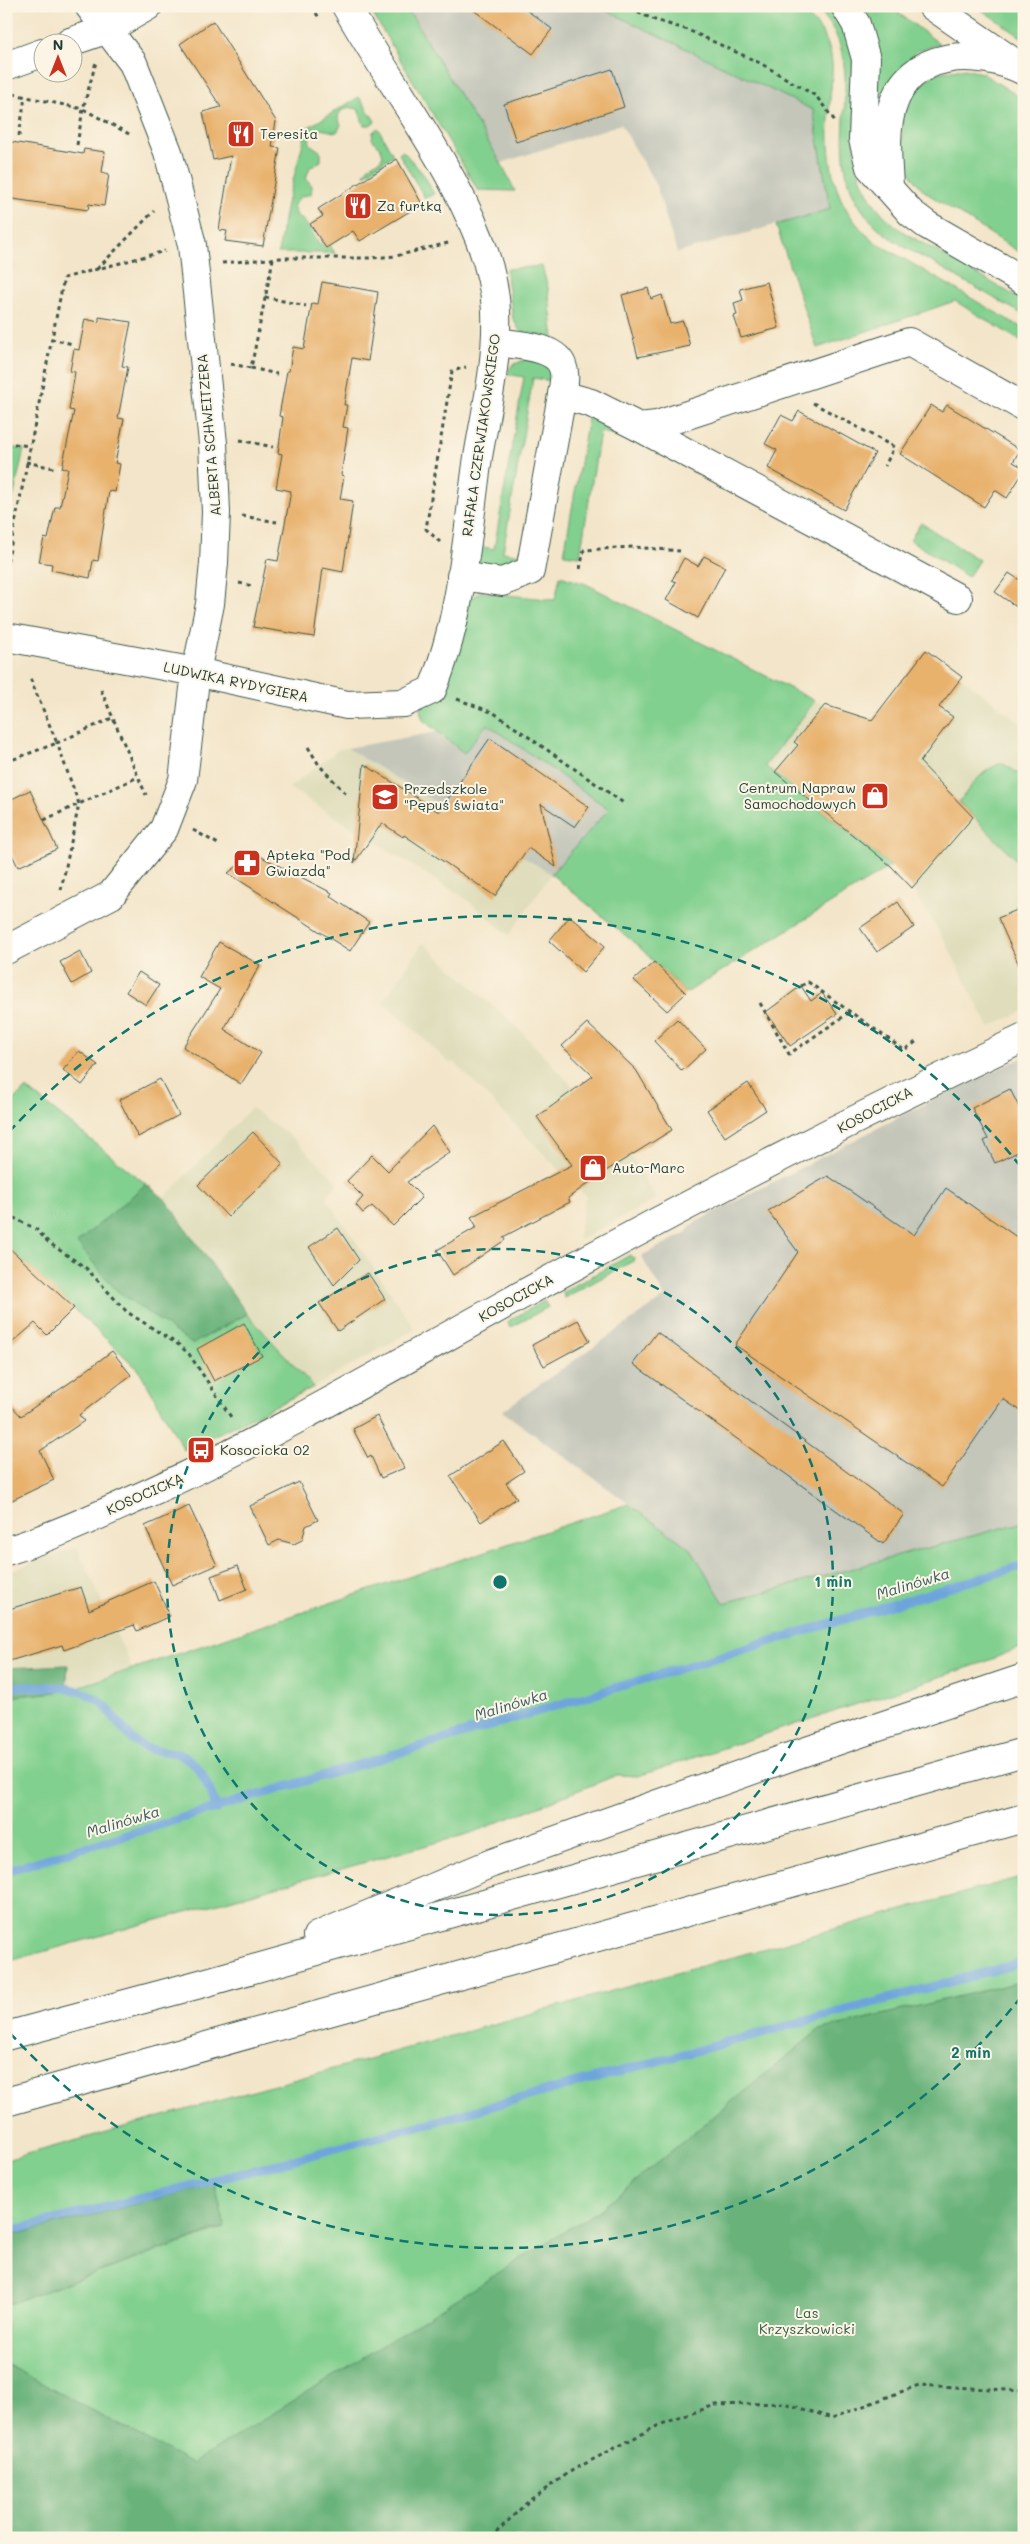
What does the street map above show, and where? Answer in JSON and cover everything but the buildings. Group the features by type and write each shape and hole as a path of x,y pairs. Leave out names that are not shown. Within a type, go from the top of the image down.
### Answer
{"main road":[{"name":"ALBERTA SCHWEITZERA","path":"6,950 111,895 164,829 183,780 196,672 210,604 216,512 213,443 192,245 168,152 133,63 89,6"},
{"path":"82,38 108,29 148,6"},
{"name":"RAFAŁA CZERWIAKOWSKIEGO","path":"346,6 370,50 441,159 479,238 493,284 496,342 460,576 444,659 432,690"},
{"path":"845,6 856,24 866,59 863,139 870,167 911,214 927,226 1024,281"},
{"path":"932,6 1024,70"},
{"path":"889,188 888,126 897,94 906,81 928,63 941,58 959,56 999,62 1024,70"},
{"path":"6,66 32,57"},
{"path":"460,576 502,582 530,571 562,395 563,366 556,357 546,351 496,342"},
{"path":"639,427 657,426 909,342 1024,407"},
{"path":"562,395 591,403 639,427 958,598"},
{"name":"LUDWIKA RYDYGIERA","path":"6,637 196,672 347,705 404,703 432,690"},
{"name":"KOSOCICKA","path":"6,1551 107,1512 246,1448 675,1213 923,1085 1024,1038"},
{"path":"200,1984 492,1863 795,1755 1024,1678"},
{"path":"6,2036 200,1984 1024,1752"},
{"path":"6,2102 1024,1818"}],"path":[{"path":"312,6 322,22"},
{"path":"623,6 655,20 688,30 760,63 816,96 837,123"},
{"path":"77,145 83,109 97,57"},
{"path":"6,93 83,109 136,138"},
{"path":"19,136 25,97"},
{"path":"97,269 158,207"},
{"path":"219,263 272,259 396,256 460,240"},
{"path":"6,569 64,278 192,245"},
{"path":"251,368 272,259"},
{"path":"265,297 306,306"},
{"path":"51,339 73,344"},
{"path":"229,364 277,374"},
{"path":"442,544 426,529 452,371 474,364"},
{"path":"806,400 894,447 885,466"},
{"path":"236,439 274,447"},
{"path":"6,443 29,446"},
{"path":"26,462 54,468"},
{"path":"241,516 277,522"},
{"path":"6,522 14,524"},
{"path":"580,570 584,550 634,547 680,551"},
{"path":"30,678 57,743 79,804 59,896"},
{"path":"101,690 150,803"},
{"path":"432,690 494,714 625,804"},
{"path":"6,762 57,743 112,718"},
{"path":"308,747 318,765 347,795"},
{"path":"44,820 138,777"},
{"path":"186,826 220,845"},
{"path":"801,986 808,982 904,1050 916,1042"},
{"path":"760,1003 789,1054 850,1012"},
{"path":"6,1214 36,1229 49,1243 86,1268 127,1312 178,1344 189,1354 236,1425"},
{"path":"490,2538 530,2500 573,2470 659,2425 715,2405 784,2403 832,2418 920,2385 1024,2391"},
{"path":"6,2533 10,2538"}],"shaded area":[{"path":"406,6 597,6 813,110 830,209 677,253 656,185 621,124 501,163"},
{"path":"926,650 1024,726 1024,1011 989,1027 945,941 912,888 891,866 765,766 815,701 872,720"},
{"path":"487,724 609,809 551,874 347,748 437,732 464,753"},
{"path":"347,748 551,874 509,935 466,899 289,788 338,750"},
{"path":"423,943 518,1028 619,1136 656,1199 580,1240 578,1237 586,1197 453,1061 451,1064 383,1002"},
{"path":"1024,1057 1024,1522 724,1603 691,1549 502,1411 665,1297 641,1256 686,1233 692,1224 930,1101"},
{"path":"251,1108 294,1139 338,1183 326,1198 415,1329 314,1387 237,1302 164,1198"},
{"path":"77,1547 132,1668 66,1691 67,1665 6,1668 6,1573"}],"green space":[{"path":"368,6 406,6 501,163 515,191 478,190"},
{"path":"597,6 797,6 812,19 820,30 827,41 831,54 830,159 839,195 848,212 860,228 875,242 1024,329 1024,343 955,301 817,348 776,225 830,209 813,110"},
{"path":"815,6 832,6 853,43 855,160 862,182 879,210 905,233 1024,301 1024,315 910,250 872,222 854,195 845,168 843,140 845,84 843,57 834,31"},
{"path":"861,6 889,6 940,44 917,51 894,77 885,92 878,92"},
{"path":"976,6 1016,6 1024,11 1024,39"},
{"path":"964,69 982,73 1024,100 1024,255 928,194 914,178 905,161 902,142 903,121 900,120 908,96 935,73"},
{"path":"359,97 375,121 370,125 364,125 358,109 349,107 340,112 338,117 341,125 337,132 318,129 311,132 310,144 321,152 321,161 310,167 306,178 312,186 311,194 300,197 293,206 297,216 305,222 320,246 327,241 335,253 278,253 287,203 307,128"},
{"path":"378,128 393,155 364,175 366,170 379,161 383,155 381,149 372,139 373,132"},
{"path":"403,151 424,175 434,194 425,198 399,154"},
{"path":"542,266 548,288 554,339 520,331 513,319 506,269"},
{"path":"527,359 545,364 551,373 552,381 533,378 503,552 521,555 520,559 508,570 479,566 476,561 476,546 494,549 524,377 507,374 512,365"},
{"path":"589,412 642,440 600,432 580,556 564,554"},
{"path":"6,447 24,449 9,516 6,516"},
{"path":"921,523 979,560 968,577 910,540"},
{"path":"560,576 586,584 815,701 765,766 891,866 686,993 637,945 551,874 609,809 487,724 464,753 423,720 420,710 469,599 480,592 555,600"},
{"path":"1002,763 1024,777 1024,868 959,802 983,774"},
{"path":"26,1088 146,1184 77,1243 192,1344 247,1314 314,1387 184,1450 139,1370 6,1245 6,1109"},
{"path":"146,1184 164,1198 247,1314 192,1344 116,1290 77,1243"},
{"path":"630,1255 635,1260 564,1298 563,1292"},
{"path":"544,1301 548,1307 510,1328 508,1321"},
{"path":"628,1504 691,1549 724,1603 1024,1522 1024,1646 985,1662 638,1776 617,1775 471,1833 6,1962 6,1697 66,1691"},
{"path":"68,1665 66,1691 6,1697 6,1668"},
{"path":"1024,1876 1024,1981 819,2030 601,2209 192,2465 6,2364 6,2305 225,2228 215,2184 6,2237 6,2160"},
{"name":"Las Krzyszkowicki","path":"1024,1981 1024,2538 6,2538 6,2364 192,2464 601,2209 819,2030"},
{"path":"215,2184 225,2227 6,2305 6,2237"}],"waterway":[{"name":"Malinówka","path":"6,1871 1024,1565"},
{"path":"6,1687 58,1687 84,1692 95,1698 105,1706 126,1732 140,1745 150,1749 180,1754 195,1765 206,1781 217,1809"},
{"path":"6,2232 274,2165 1024,1962"}],"place":[{"name":"Teresita","path":"241,134"},
{"name":"Za furtką","path":"358,206"},
{"name":"Centrum Napraw Samochodowych","path":"875,796"},
{"name":"Przedszkole \"Pępuś świata\"","path":"385,797"},
{"name":"Apteka \"Pod Gwiazdą\"","path":"247,863"},
{"name":"Auto-Marc","path":"593,1168"},
{"name":"Kosocicka 02","path":"201,1450"}]}
